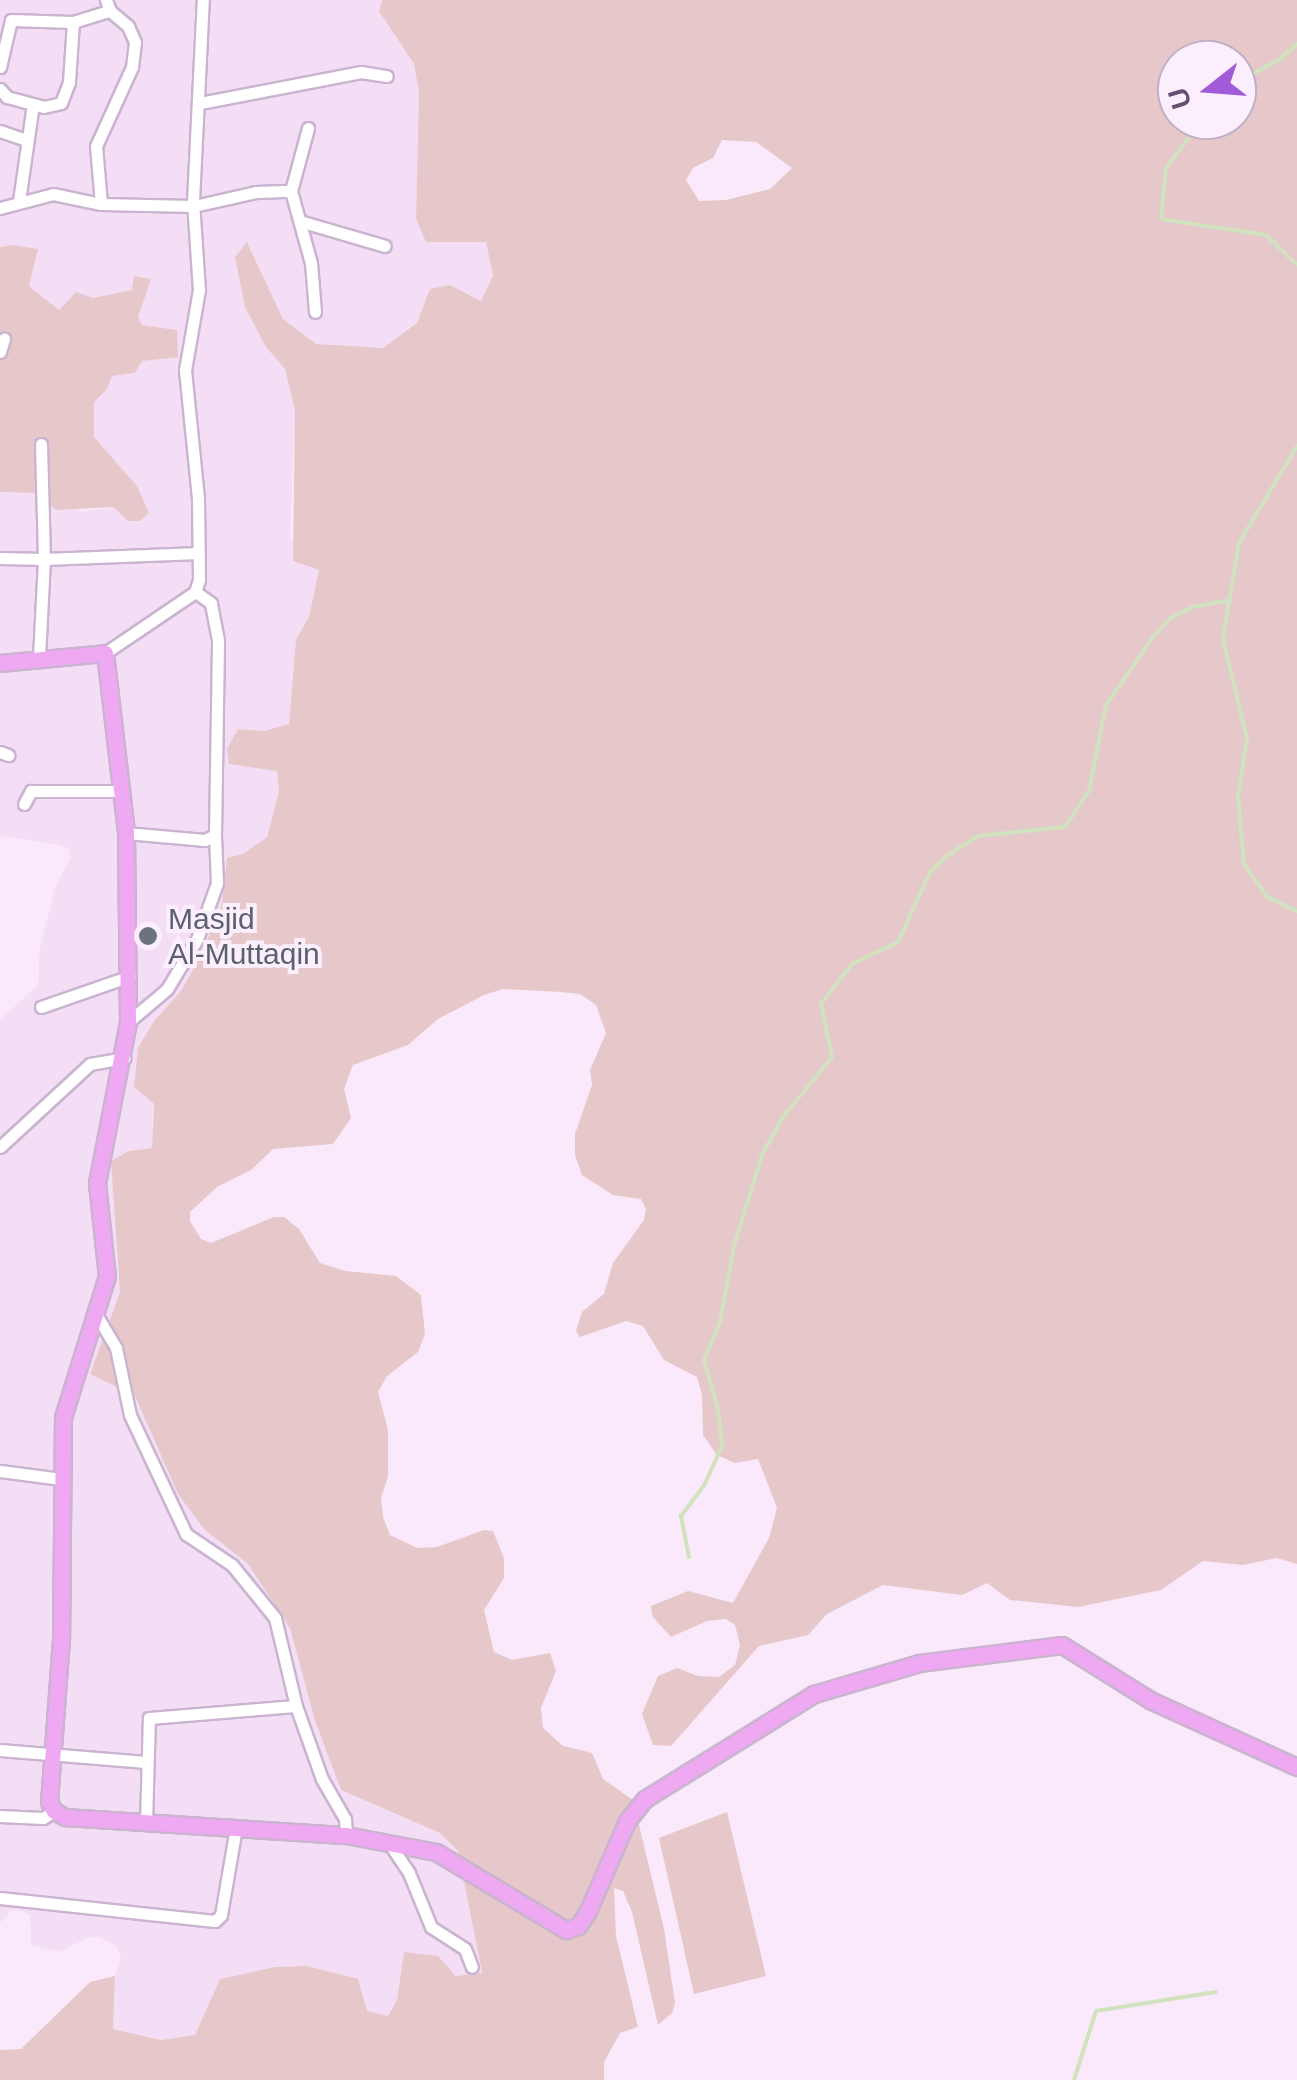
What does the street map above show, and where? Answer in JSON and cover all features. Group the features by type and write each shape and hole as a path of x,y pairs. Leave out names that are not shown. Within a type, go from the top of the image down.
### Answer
{"main road":[{"path":"0,663 104,653 126,833 128,1022 97,1183 106,1276 66,1399 60,1639 49,1802 54,1812 65,1817 346,1835 439,1853 560,1930 570,1930 588,1912 627,1821 645,1799 795,1704 889,1670 1039,1645 1062,1645 1152,1701 1297,1767"}],"street":[{"path":"195,592 199,553 195,450 185,370 199,290 194,206 203,0"},
{"path":"0,67 11,20 73,22 108,5 128,26 134,42 132,67 96,146 94,165 101,204"},
{"path":"0,88 6,96 34,104 54,107 61,103 70,76 73,22"},
{"path":"200,103 361,72 387,76"},
{"path":"19,200 34,104"},
{"path":"308,128 291,191 302,222 315,312"},
{"path":"0,130 26,140"},
{"path":"0,208 54,194 101,204 194,206 256,192 291,191"},
{"path":"302,222 385,246"},
{"path":"39,659 44,559 40,444"},
{"path":"0,558 199,553"},
{"path":"104,653 195,592"},
{"path":"128,1022 167,989 197,939 217,883 218,640 210,603 195,592"},
{"path":"24,804 31,791 122,791"},
{"path":"126,833 206,840 215,835"},
{"path":"42,1007 130,976"},
{"path":"0,1147 90,1064 124,1058"},
{"path":"96,1316 116,1348 130,1415 186,1534 232,1565 275,1618 296,1706 322,1779 344,1819 346,1835"},
{"path":"0,1471 61,1479"},
{"path":"146,1823 146,1723 153,1717 210,1717 296,1706"},
{"path":"0,1750 146,1762"},
{"path":"0,1816 43,1818 54,1812"},
{"path":"0,1898 216,1921 221,1915 236,1828"},
{"path":"389,1843 410,1873 431,1927 464,1949 472,1967"}],"shaded area":[{"path":"0,0 382,0 379,11 414,64 419,93 416,219 426,242 486,242 493,276 481,301 450,285 417,323 383,349 316,344 283,319 248,243 235,257 266,347 285,369 295,410 290,538 320,569 309,617 296,639 289,724 264,731 239,729 260,769 277,771 279,791 267,837 243,855 227,859 222,903 201,955 181,991 154,1021 152,1148 129,1151 118,1255 120,1292 90,1374 135,1395 205,1530 248,1564 290,1628 315,1721 341,1790 440,1833 458,1851 482,1974 456,1976 438,1956 404,1952 397,2000 389,2017 367,2011 275,1967 220,1979 195,2035 161,2040 113,2029 115,1976 121,1956 117,1947 100,1937 90,1937 59,1952 31,1945 30,1916 22,1911 12,1910 0,1923 0,1020 38,985 40,946 56,885 71,858 69,849 60,845 0,836 0,492 35,493 83,512 113,507 128,521 137,486 94,437 94,401 107,389 111,376 135,373 141,361 178,356 176,330 141,325 138,317 150,280 133,290 59,310 29,286 14,245 0,247"},
{"path":"382,0 1297,0 1297,1564 1277,1558 1243,1565 1203,1561 1161,1590 1078,1607 1010,1600 987,1583 962,1595 883,1585 827,1614 808,1635 759,1646 671,1746 653,1745 642,1714 658,1676 677,1668 698,1676 719,1677 735,1665 740,1645 735,1625 726,1619 707,1621 671,1637 652,1616 651,1606 688,1591 733,1603 769,1538 777,1508 758,1459 735,1463 717,1455 703,1435 702,1395 697,1377 664,1360 643,1326 626,1321 580,1337 576,1331 582,1312 604,1294 613,1263 644,1220 646,1209 641,1199 613,1195 582,1175 575,1155 575,1134 592,1085 590,1070 606,1033 596,1005 580,994 561,992 503,989 484,995 438,1019 408,1045 353,1065 344,1089 351,1118 333,1144 273,1149 251,1170 217,1187 190,1212 190,1221 201,1239 211,1243 274,1217 284,1217 299,1229 320,1263 345,1271 396,1276 421,1295 425,1334 418,1352 387,1376 378,1392 388,1430 388,1477 381,1497 383,1517 390,1535 417,1548 437,1547 484,1530 493,1531 504,1558 504,1578 484,1610 494,1652 512,1660 550,1653 556,1671 541,1708 543,1728 563,1746 592,1753 603,1779 633,1800 664,1929 675,2003 672,2013 658,2025 632,1912 623,1891 614,1888 616,1936 638,2027 620,2033 604,2062 604,2080 0,2080 0,2050 21,2049 90,1982 115,1976 113,2029 161,2040 195,2035 220,1979 275,1967 307,1966 358,1979 367,2011 388,2016 397,2000 404,1952 438,1956 456,1976 482,1973 458,1851 440,1833 341,1790 315,1721 290,1628 248,1564 205,1530 178,1494 135,1396 90,1374 120,1292 111,1161 129,1151 152,1148 154,1104 134,1087 138,1048 154,1021 181,991 201,955 222,903 227,858 243,854 267,837 279,791 277,771 229,764 227,749 238,729 264,731 289,724 296,639 309,617 319,570 293,561 295,410 285,369 266,347 245,307 235,257 247,242 283,319 316,344 383,348 417,323 430,289 450,285 481,301 493,276 486,242 426,242 416,219 419,93 414,64 379,11","holes":["722,140 756,142 792,168 770,189 726,200 699,201 686,180 693,168 713,158"]},
{"path":"0,247 38,249 29,286 59,310 76,292 93,298 132,290 134,276 151,279 138,317 142,325 177,330 178,357 142,361 135,373 112,376 107,389 94,402 94,437 137,486 149,513 140,521 128,521 113,507 56,510 35,493 0,492"},
{"path":"727,1812 766,1976 694,1994 659,1838"}],"waterway":[{"path":"1257,72 1297,44"},
{"path":"1187,140 1166,168 1161,219 1266,235 1297,265"},
{"path":"1297,446 1239,543 1223,639 1247,739 1238,796 1244,864 1266,896 1297,911"},
{"path":"689,1557 681,1516 704,1486 722,1446 718,1409 704,1360 720,1322 734,1246 762,1155 783,1117 832,1057 821,1004 852,964 898,942 930,872 947,856 978,836 1065,827 1089,791 1106,705 1153,637 1171,618 1193,607 1229,600"},
{"path":"1074,2080 1096,2011 1216,1992"}],"place":[{"name":"Masjid Al-Muttaqin","path":"148,936"}]}
